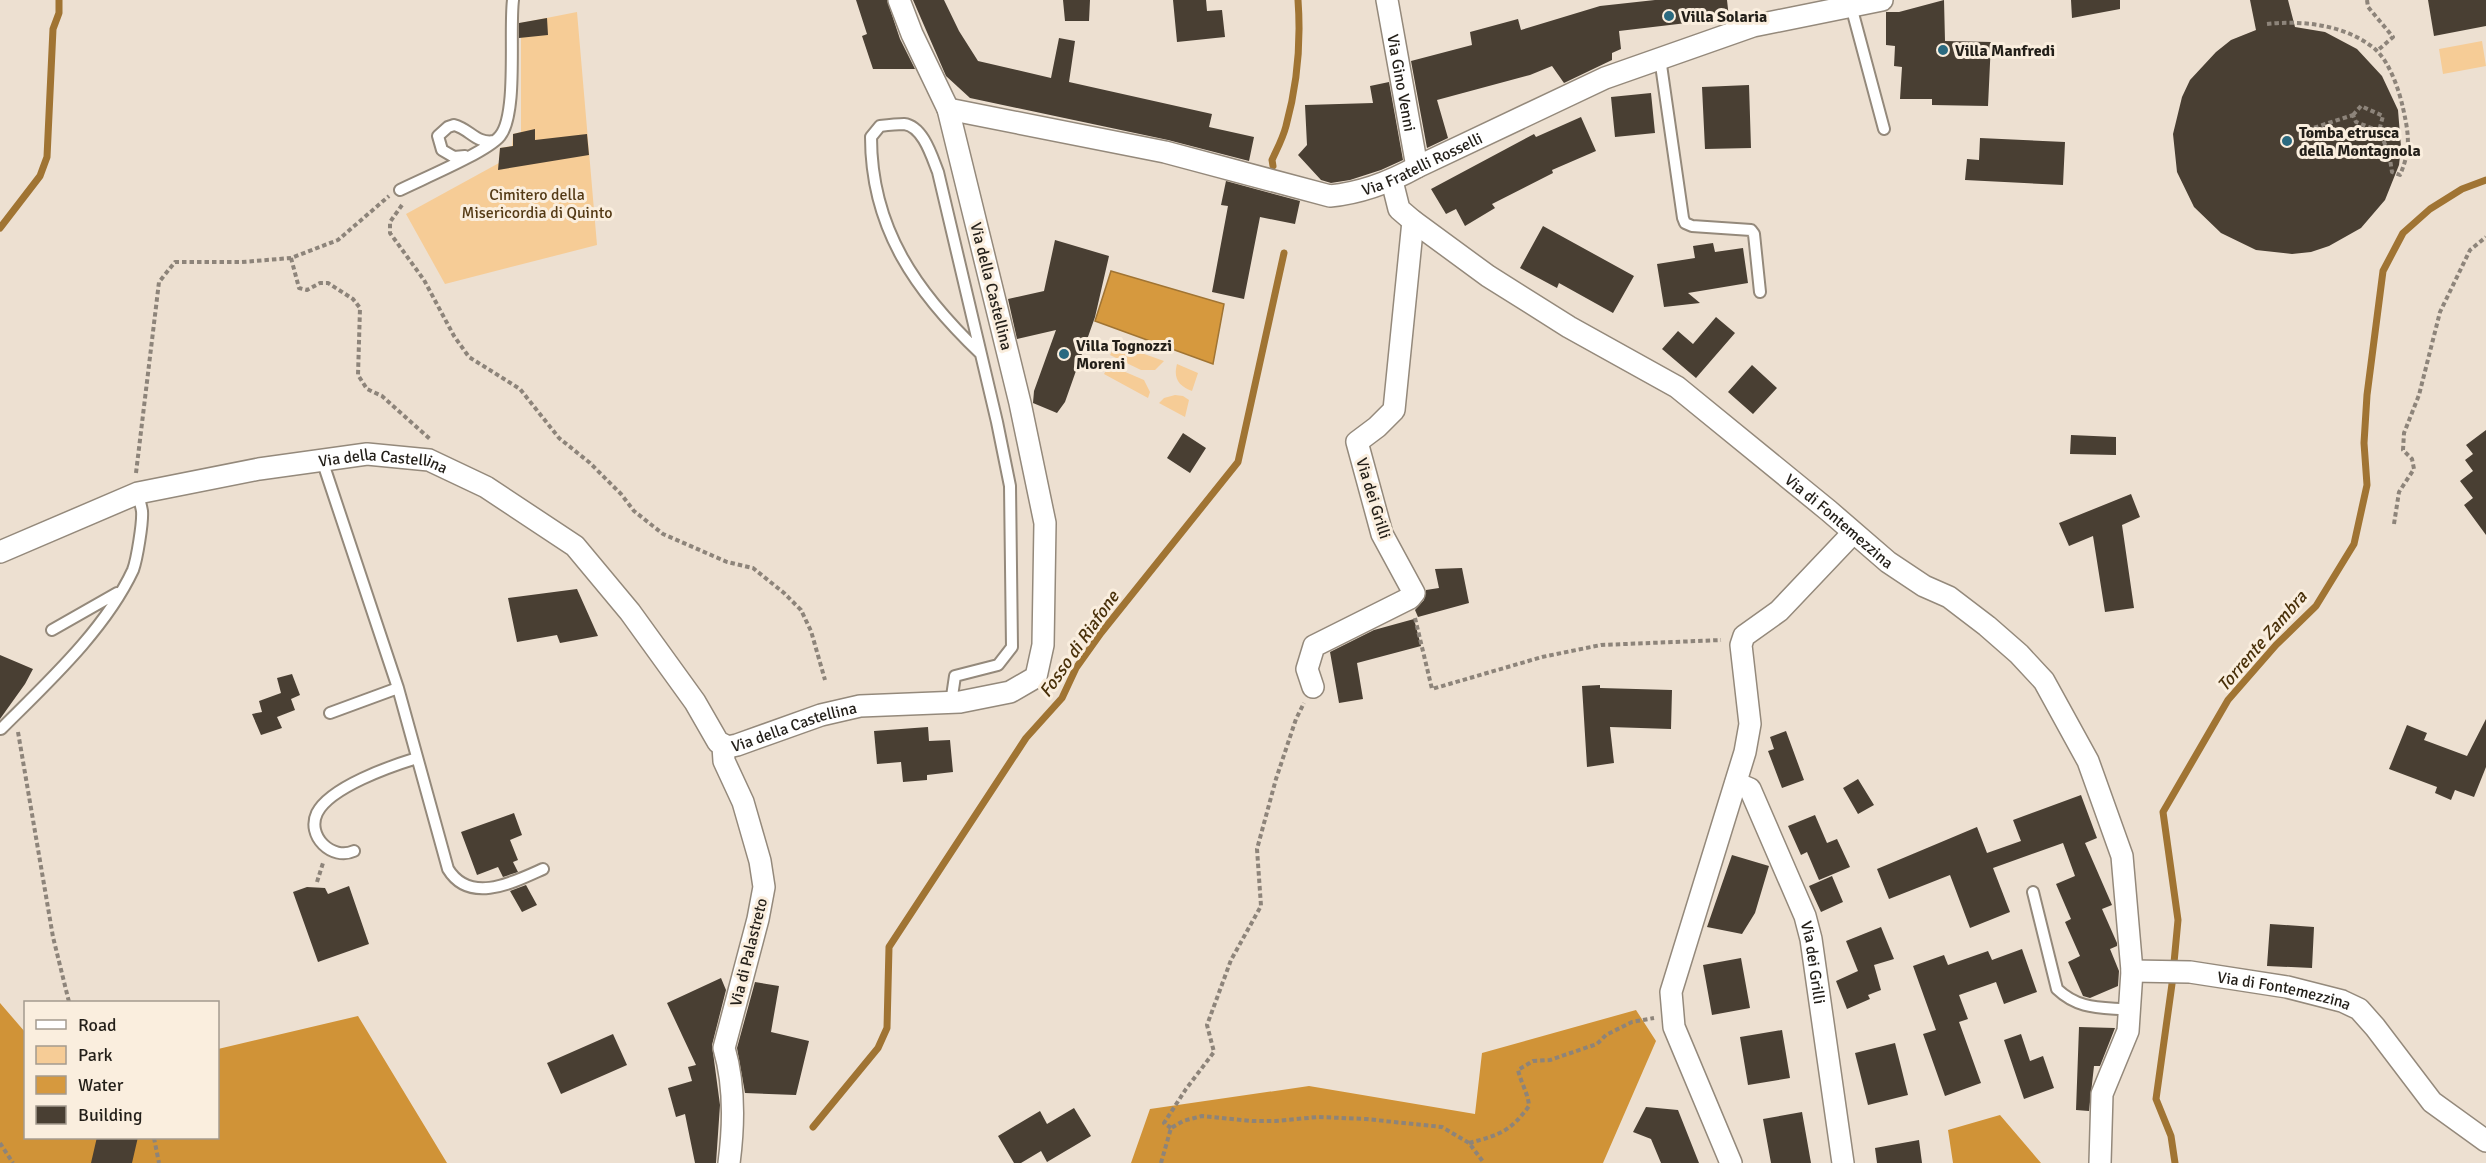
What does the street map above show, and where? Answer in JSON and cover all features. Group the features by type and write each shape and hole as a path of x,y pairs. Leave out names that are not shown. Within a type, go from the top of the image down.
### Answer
{"street":[{"name":"Via della Castellina","path":"0,552 138,493 259,469 367,454 429,460 486,486 575,546 630,612 695,702 717,740 723,746 737,745 821,715 860,706 951,703 1010,692 1036,677 1043,645 1045,523 1020,403 948,109 898,0"},
{"name":"Via Gino Venni","path":"1387,0 1416,166"},
{"name":"Via Fratelli Rosselli","path":"948,109 1165,152 1330,196 1346,195 1392,181 1416,166 1605,78 1753,26 1882,0"},
{"name":"Via di Fontemezzina","path":"1392,181 1399,209 1413,221 1488,276 1569,327 1677,387 1888,562 1924,586 1949,597 1968,612 2019,654 2044,681 2088,761 2122,856 2132,971 2130,1010 2128,1031 2102,1094 2100,1163"},
{"name":"Via dei Grilli","path":"1410,598 1414,593 1382,534 1357,442 1394,410 1413,221"},
{"path":"1731,1163 1674,1028 1671,992 1745,753 1750,724 1741,645 1743,639 1754,627 1779,611 1853,532"},
{"path":"1313,687 1307,669 1314,646 1410,598"},
{"name":"Via di Palastreto","path":"723,746 724,761 746,812 760,861 764,887 758,919 724,1048 728,1062 734,1116 729,1163"},
{"name":"Via dei Grilli","path":"1736,783 1750,789 1805,916 1811,939 1843,1163"},
{"name":"Via di Fontemezzina","path":"2132,971 2190,972 2287,987 2342,1000 2359,1009 2432,1102 2486,1141"}],"lane":[{"path":"400,190 474,153 494,141 506,127 513,0"},
{"path":"1851,6 1884,129"},
{"path":"1660,58 1685,223 1692,226 1751,230 1754,234 1760,292"},
{"path":"951,703 955,676 998,664 1012,647 1010,486 981,354 938,172 930,151 917,130 906,124 880,126 871,137 871,165 882,213 903,260 923,293 949,323 981,354"},
{"path":"474,153 461,157 448,155 442,150 438,136 454,125 462,127 478,140 494,141"},
{"path":"322,460 399,688 447,869 461,884 472,887 498,888 543,869"},
{"path":"1,729 54,677 92,632 134,568 142,512 138,493"},
{"path":"52,630 119,592"},
{"path":"330,713 399,688"},
{"path":"354,851 339,855 330,851 317,834 315,824 318,812 331,798 368,775 417,758"},
{"path":"2033,892 2057,989 2069,1000 2086,1006 2130,1010"}],"path":[{"path":"2367,0 2368,7 2393,37 2377,51"},
{"path":"2267,24 2309,23 2352,35 2377,51 2397,88 2410,144 2400,175 2392,172 2389,153 2379,131 2383,116 2361,106 2353,116 2307,130"},
{"path":"2353,116 2356,122 2379,131"},
{"path":"139,447 159,282 175,262 242,262 291,258 338,240 390,195 400,190 404,202 390,222 390,233 424,280 454,336 469,357 520,388 559,438 590,463 621,494 634,511 663,534 727,562 753,568 784,593 801,610 819,656 825,680"},
{"path":"2394,524 2399,492 2414,469 2412,459 2403,450 2404,433 2420,395 2440,312 2470,250 2486,237"},
{"path":"291,258 299,288 307,290 320,283 328,283 353,299 360,308 358,375 368,389 382,396 430,438 436,463"},
{"path":"1410,598 1432,689 1542,657 1601,645 1743,639"},
{"path":"1172,1128 1164,1123 1214,1052 1207,1025 1230,960 1261,906 1257,849 1296,719 1313,687"},
{"path":"14,716 54,937 69,1001"},
{"path":"1469,1143 1489,1138 1512,1128 1521,1118 1529,1106 1528,1095 1520,1080 1518,1070 1533,1061 1550,1060 1597,1044 1606,1035 1632,1022 1673,1016"},
{"path":"1161,1163 1172,1128 1183,1121 1202,1116 1276,1121 1318,1117 1366,1119 1442,1127 1469,1143 1484,1163"},
{"path":"154,1139 159,1163"},
{"path":"0,1143 13,1163"}],"green space":[{"name":"Cimitero della Misericordia di Quinto","path":"577,12 597,245 445,284 406,214 499,163 500,148 512,146 513,134 521,132 521,23"},
{"path":"2482,41 2486,66 2443,74 2439,49"},
{"path":"1116,344 1164,361 1155,370 1141,370 1110,355"},
{"path":"1177,364 1198,373 1192,391 1178,381"},
{"path":"1109,365 1144,380 1150,392 1148,398 1104,374"},
{"path":"1175,395 1189,400 1185,417 1159,403 1164,398"}],"shaded area":[{"path":"0,1003 24,1031 24,1139 219,1139 219,1049 358,1016 447,1163 0,1163"},
{"path":"1636,1010 1656,1041 1603,1163 1131,1163 1150,1109 1309,1086 1475,1114 1482,1053"},
{"path":"2000,1115 2041,1163 1953,1163 1948,1130"}],"water":[{"path":"1111,271 1224,304 1213,364 1095,321"}],"building":[{"path":"856,0 887,0 900,39 915,69 873,69 862,36 867,34"},
{"path":"913,0 944,0 959,31 978,61 1051,78 1059,38 1075,41 1069,82 1212,114 1209,127 1254,137 1249,161 1168,140 970,98 946,76"},
{"path":"1063,0 1090,0 1089,21 1065,21"},
{"path":"1173,0 1206,0 1207,11 1222,10 1225,37 1177,42"},
{"path":"1655,0 1727,0 1729,18 1619,31 1621,49 1612,53 1612,60 1564,83 1552,66 1530,75 1437,100 1448,138 1427,148 1411,61 1472,45 1470,32 1518,19 1521,30 1600,6"},
{"name":"Villa Manfredi","path":"1944,0 1945,41 1991,42 1988,106 1932,105 1932,99 1900,99 1902,67 1894,66 1895,46 1886,45 1886,12 1899,12"},
{"path":"2071,0 2120,0 2120,9 2072,18"},
{"name":"Tomba etrusca della Montagnola","path":"2250,0 2288,0 2295,27 2325,32 2357,49 2382,76 2398,110 2401,147 2399,165 2385,200 2361,228 2329,246 2311,252 2292,254 2256,250 2221,233 2194,207 2177,172 2173,134 2182,97 2190,80 2216,52 2231,40 2256,30"},
{"path":"2428,0 2486,0 2486,26 2434,36"},
{"path":"547,18 548,35 519,38 519,23"},
{"path":"1389,82 1403,160 1350,180 1331,183 1321,180 1298,155 1307,145 1305,105 1373,103 1370,86"},
{"path":"1749,85 1751,148 1705,149 1702,87"},
{"path":"1651,93 1655,133 1615,137 1611,97"},
{"path":"1581,117 1596,151 1552,170 1553,173 1492,204 1495,208 1465,226 1456,209 1446,214 1431,189 1534,134 1536,137"},
{"path":"535,129 535,140 587,134 589,155 498,170 500,148 513,146 513,134"},
{"path":"1980,138 2065,142 2063,185 1965,180 1967,159 1979,160"},
{"path":"1226,181 1300,201 1295,224 1260,217 1244,299 1212,292 1228,206 1221,205"},
{"path":"1543,226 1634,276 1613,313 1559,283 1557,288 1520,268"},
{"name":"Villa Tognozzi Moreni","path":"1055,240 1109,256 1095,317 1065,402 1057,413 1033,403 1034,391 1056,330 1017,339 1008,299 1044,291"},
{"path":"1713,243 1715,252 1743,248 1748,283 1688,293 1700,303 1664,307 1657,264 1695,258 1693,246"},
{"path":"1716,317 1735,333 1696,378 1662,349 1678,331 1693,344"},
{"path":"1752,365 1777,388 1753,414 1728,392"},
{"path":"2486,430 2486,535 2464,505 2473,498 2460,481 2473,471 2465,460 2473,454 2466,445"},
{"path":"1183,433 1206,448 1190,473 1167,458"},
{"path":"2071,435 2116,437 2116,455 2070,454"},
{"path":"2131,494 2140,517 2122,525 2134,608 2105,612 2093,536 2069,546 2059,523"},
{"path":"1462,568 1469,603 1418,617 1415,610 1424,600 1426,590 1439,588 1435,569"},
{"path":"577,589 598,636 560,643 557,635 517,642 508,598"},
{"path":"1414,619 1421,646 1357,663 1363,699 1339,703 1330,652 1374,630"},
{"path":"0,655 33,669 0,719"},
{"path":"292,674 300,695 291,699 295,710 277,717 282,728 261,735 252,714 262,712 259,701 281,693 277,678"},
{"path":"1600,685 1600,688 1672,690 1671,729 1610,727 1614,763 1587,767 1582,686"},
{"path":"2486,719 2486,767 2474,797 2455,790 2451,800 2435,793 2437,787 2389,769 2407,725 2427,733 2424,740 2467,756"},
{"path":"928,727 929,741 950,740 953,772 927,775 927,780 903,782 901,762 877,764 874,731"},
{"path":"1786,731 1804,780 1782,788 1768,751 1774,749 1770,737"},
{"path":"1858,779 1874,805 1858,814 1843,788"},
{"path":"2081,795 2097,838 2085,843 2112,905 2102,909 2117,943 2117,946 2110,949 2119,971 2118,986 2090,998 2083,996 2068,962 2080,956 2065,922 2071,919 2056,884 2075,876 2063,843 1993,868 2010,912 1970,928 1950,875 1889,899 1877,869 1977,827 1987,853 2021,841 2013,820"},
{"path":"514,813 522,835 510,840 518,860 513,862 518,872 503,877 498,867 477,875 461,832"},
{"path":"1815,815 1827,843 1837,839 1850,867 1819,880 1807,852 1801,855 1788,826"},
{"path":"1732,855 1769,866 1755,913 1742,934 1707,927"},
{"path":"1832,876 1843,902 1821,912 1809,886"},
{"path":"526,885 537,905 522,912 510,891"},
{"path":"349,886 369,944 318,962 293,892 307,887 325,888 328,894"},
{"path":"2270,924 2314,927 2312,968 2267,966"},
{"path":"1881,927 1894,959 1874,965 1881,990 1868,995 1870,999 1847,1009 1836,981 1858,971 1846,941"},
{"path":"2022,949 2037,992 2004,1004 1996,982 1959,995 1968,1019 1959,1022 1981,1083 1945,1096 1923,1034 1936,1030 1913,966 1944,955 1948,965 1988,951 1992,960"},
{"path":"1741,958 1750,1008 1712,1015 1703,965"},
{"path":"721,978 726,990 712,1045 720,1105 716,1163 695,1163 685,1114 676,1117 668,1088 692,1081 688,1067 696,1065 667,1003"},
{"path":"755,982 779,986 771,1032 809,1041 796,1095 745,1093 737,1048"},
{"path":"2079,1027 2115,1028 2100,1066 2094,1066 2089,1111 2076,1110"},
{"path":"1782,1030 1790,1078 1748,1085 1740,1037"},
{"path":"613,1034 627,1065 561,1094 547,1063"},
{"path":"2021,1034 2030,1061 2043,1056 2054,1088 2024,1099 2004,1040"},
{"path":"1895,1043 1908,1095 1868,1105 1855,1053"},
{"path":"1646,1107 1678,1110 1699,1163 1661,1163 1651,1139 1633,1132"},
{"path":"1074,1108 1091,1136 1047,1162 1041,1151 1021,1163 1014,1163 998,1136 1040,1111 1047,1124"},
{"path":"1802,1112 1811,1163 1771,1163 1763,1119"},
{"path":"97,1139 138,1139 132,1163 91,1163"},
{"path":"1919,1140 1922,1163 1877,1163 1875,1148"}],"waterway":[{"path":"0,228 40,176 47,157 53,29 59,13 59,0"},
{"name":"Fosso di Riafone","path":"1273,166 1272,160 1282,139 1290,111 1295,79 1298,0"},
{"name":"Torrente Zambra","path":"2175,1163 2171,1136 2156,1099 2172,984 2178,920 2163,812 2228,700 2276,645 2316,606 2354,544 2367,485 2364,443 2367,395 2383,271 2403,233 2430,209 2462,189 2486,180"},
{"name":"Fosso di Riafone","path":"813,1127 878,1048 887,1028 889,947 1026,738 1062,698 1076,668 1101,633 1238,462 1284,253"}],"place":[{"name":"Villa Solaria","path":"1669,16"},
{"name":"Villa Manfredi","path":"1943,50"},
{"name":"Tomba etrusca della Montagnola","path":"2287,141"},
{"name":"Villa Tognozzi Moreni","path":"1064,354"}]}
